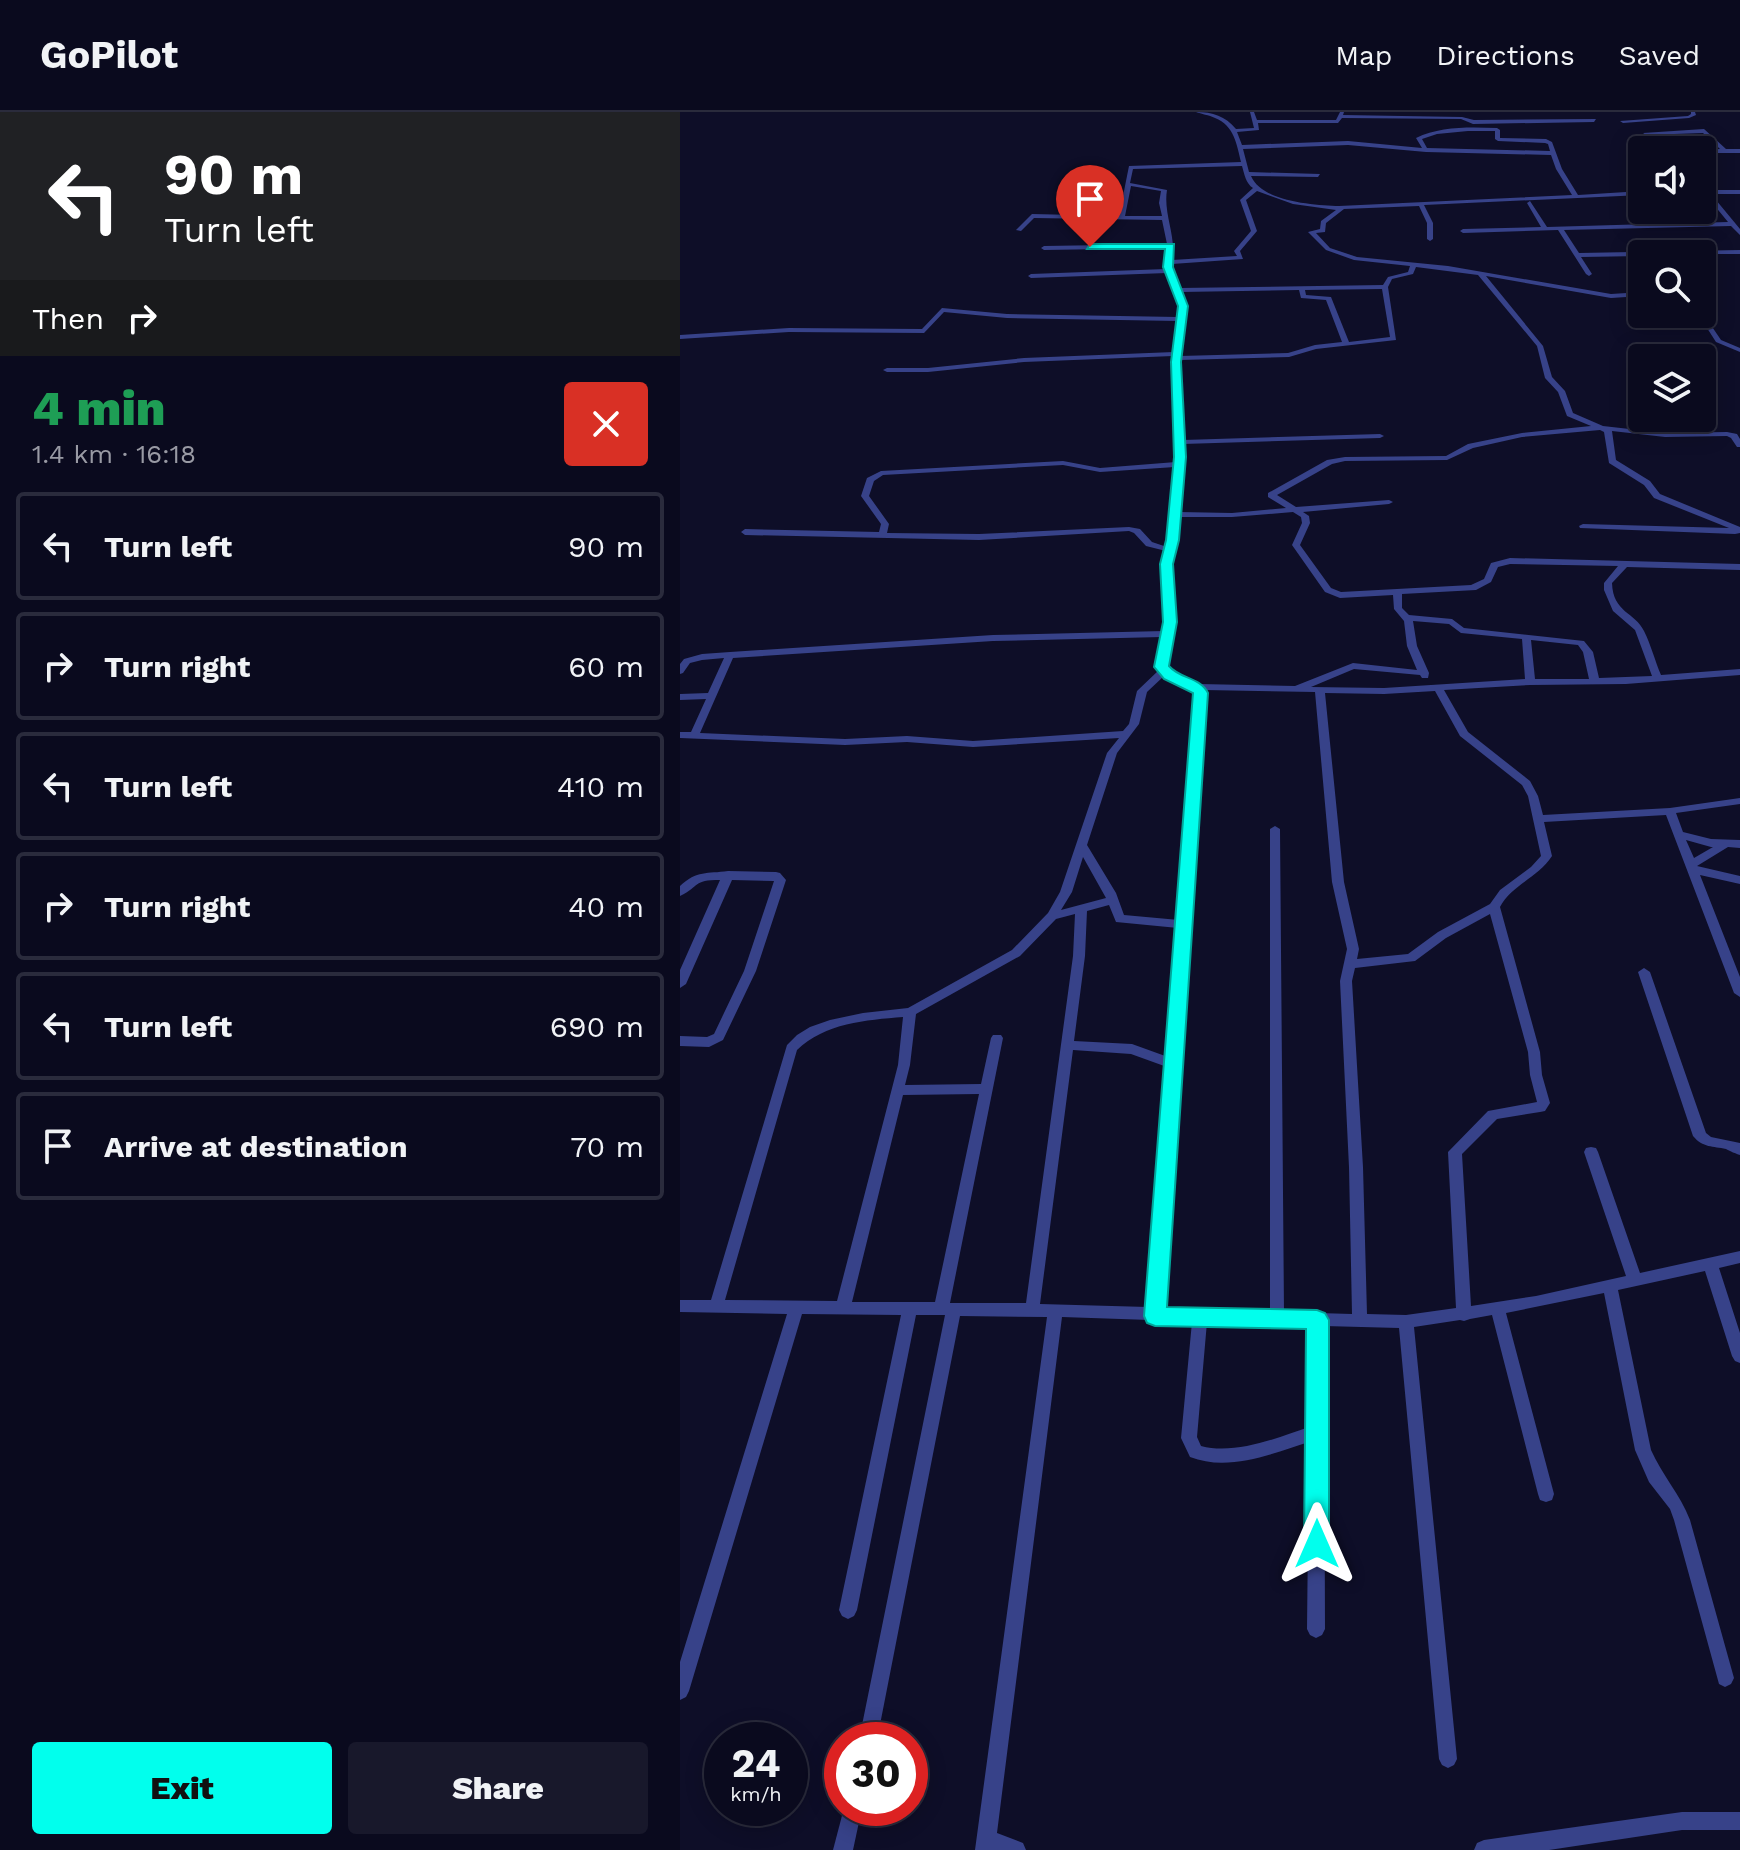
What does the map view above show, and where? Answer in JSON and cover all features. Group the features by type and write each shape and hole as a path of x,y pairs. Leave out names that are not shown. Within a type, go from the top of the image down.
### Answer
{"street":[{"path":"1198,112 1217,115 1235,131 1242,147 1246,174 1256,189 1299,203 1342,208 1628,193"},
{"path":"1235,131 1257,129 1252,112"},
{"path":"1485,117 1581,116 1585,115 1584,112"},
{"path":"1623,121 1689,117 1694,115 1693,112"},
{"path":"1255,122 1338,121 1340,114 1461,116 1469,122 1594,120"},
{"path":"1426,150 1418,140 1431,133 1456,133 1464,129 1505,130"},
{"path":"1497,130 1497,139 1548,142 1559,169 1575,195"},
{"path":"1646,133 1704,131 1725,151"},
{"path":"1329,134 1335,144"},
{"path":"1242,147 1335,144 1553,153"},
{"path":"1716,151 1740,151"},
{"path":"1122,217 1131,167 1245,164"},
{"path":"1246,174 1318,175"},
{"path":"1128,186 1162,188 1170,246 1169,271 1183,306 1177,356 1179,464 1167,564 1171,606 1161,663 1163,671"},
{"path":"1169,262 1241,258 1237,251 1254,231 1243,200 1256,189"},
{"path":"1716,192 1740,192"},
{"path":"1461,205 1628,200"},
{"path":"1420,203 1430,223 1430,239"},
{"path":"1530,203 1545,229"},
{"path":"1716,205 1740,233"},
{"path":"1342,208 1323,222 1323,231 1311,232 1324,246 1356,259 1480,273 1605,296 1628,295"},
{"path":"1019,230 1028,217 1034,216 1164,218"},
{"path":"1463,231 1733,224"},
{"path":"1560,229 1589,274"},
{"path":"1044,248 1170,246"},
{"path":"1572,248 1624,247"},
{"path":"1716,253 1740,252"},
{"path":"1577,255 1628,254"},
{"path":"887,370 1123,357 1149,352 1177,356 1289,355 1315,347 1395,339 1387,316 1385,287 1390,278 1411,273 1413,265"},
{"path":"1031,276 1169,271"},
{"path":"1480,273 1540,346 1549,378 1562,393 1570,414 1610,433 1612,461 1648,484 1657,496 1740,530"},
{"path":"1179,290 1385,287"},
{"path":"1302,288 1303,297 1329,298 1346,344"},
{"path":"680,337 789,330 924,331 942,310 1007,316 1181,319"},
{"path":"1710,328 1718,341 1740,350"},
{"path":"1740,445 1734,436 1727,434 1665,435 1604,428 1522,435 1466,448 1447,458 1337,460 1272,494 1290,509 1305,516 1306,523 1296,545 1328,590 1340,595 1479,586 1488,580 1494,565 1502,562 1740,567"},
{"path":"1180,442 1380,436"},
{"path":"882,536 884,522 865,496 870,480 881,473 1063,463 1100,470 1179,464"},
{"path":"1174,514 1232,515 1389,502"},
{"path":"1583,526 1740,530"},
{"path":"745,532 979,537 1129,529 1137,531 1149,544 1170,550"},
{"path":"1623,566 1608,583 1608,590 1619,614 1639,629 1657,678"},
{"path":"1397,593 1398,609 1407,618 1412,646 1424,673 1464,734 1526,783 1547,850 1546,861 1498,897 1494,907 1534,1052 1536,1075 1544,1103 1540,1107 1493,1115 1455,1152 1464,1315"},
{"path":"1407,618 1452,622 1461,630 1583,644 1592,664 1595,682"},
{"path":"680,671 690,659 730,655 993,638 1167,634"},
{"path":"1526,637 1530,682"},
{"path":"694,736 730,655"},
{"path":"1295,690 1353,666 1424,673"},
{"path":"1163,671 1198,687 1295,690 1436,689 1740,672"},
{"path":"716,1307 791,1048 799,1039 833,1024 910,1012 1016,953 1052,916 1066,892 1109,760 1134,724 1142,691 1163,671"},
{"path":"1155,1316 1201,693 1198,687"},
{"path":"1320,690 1338,882 1353,949 1346,981 1360,1320"},
{"path":"680,697 712,696"},
{"path":"680,735 845,742 907,739 973,744 1127,734"},
{"path":"1539,819 1670,811 1740,801"},
{"path":"1670,811 1740,993"},
{"path":"1275,829 1277,1319"},
{"path":"1679,834 1724,845 1740,844"},
{"path":"1081,844 1113,900 1119,918 1184,924"},
{"path":"1692,867 1724,845"},
{"path":"1692,867 1740,880"},
{"path":"680,984 728,875"},
{"path":"680,892 699,877 776,876 780,882 750,971 719,1037 709,1042 680,1041"},
{"path":"1052,916 1113,900"},
{"path":"1349,964 1411,958 1442,935 1494,907"},
{"path":"1032,1310 1079,956 1081,908"},
{"path":"1644,972 1697,1131 1708,1143 1733,1144 1740,1150"},
{"path":"843,1308 898,1090 910,1012"},
{"path":"871,1722 997,1038"},
{"path":"1066,1045 1132,1049 1173,1064"},
{"path":"898,1090 986,1089"},
{"path":"1591,1152 1635,1280"},
{"path":"680,1306 1032,1310 1406,1322 1498,1309 1740,1257"},
{"path":"1710,1263 1740,1356"},
{"path":"1610,1286 1643,1450 1655,1477 1676,1504 1682,1520 1725,1678"},
{"path":"680,1691 796,1308"},
{"path":"848,1610 910,1309"},
{"path":"1498,1309 1546,1494"},
{"path":"1016,1850 986,1844 1055,1311"},
{"path":"1200,1317 1189,1438 1196,1452 1209,1456 1244,1451 1317,1432"},
{"path":"1316,1629 1317,1320"},
{"path":"1406,1322 1448,1759"},
{"path":"1484,1850 1682,1821 1740,1821"},
{"path":"843,1850 849,1826"}],"route":[{"path":"1090,247 1170,246 1168,267 1183,300 1176,362 1180,457 1173,540 1167,564 1170,622 1161,667 1169,676 1198,687 1201,693 1155,1316 1317,1320 1317,1544"}]}
